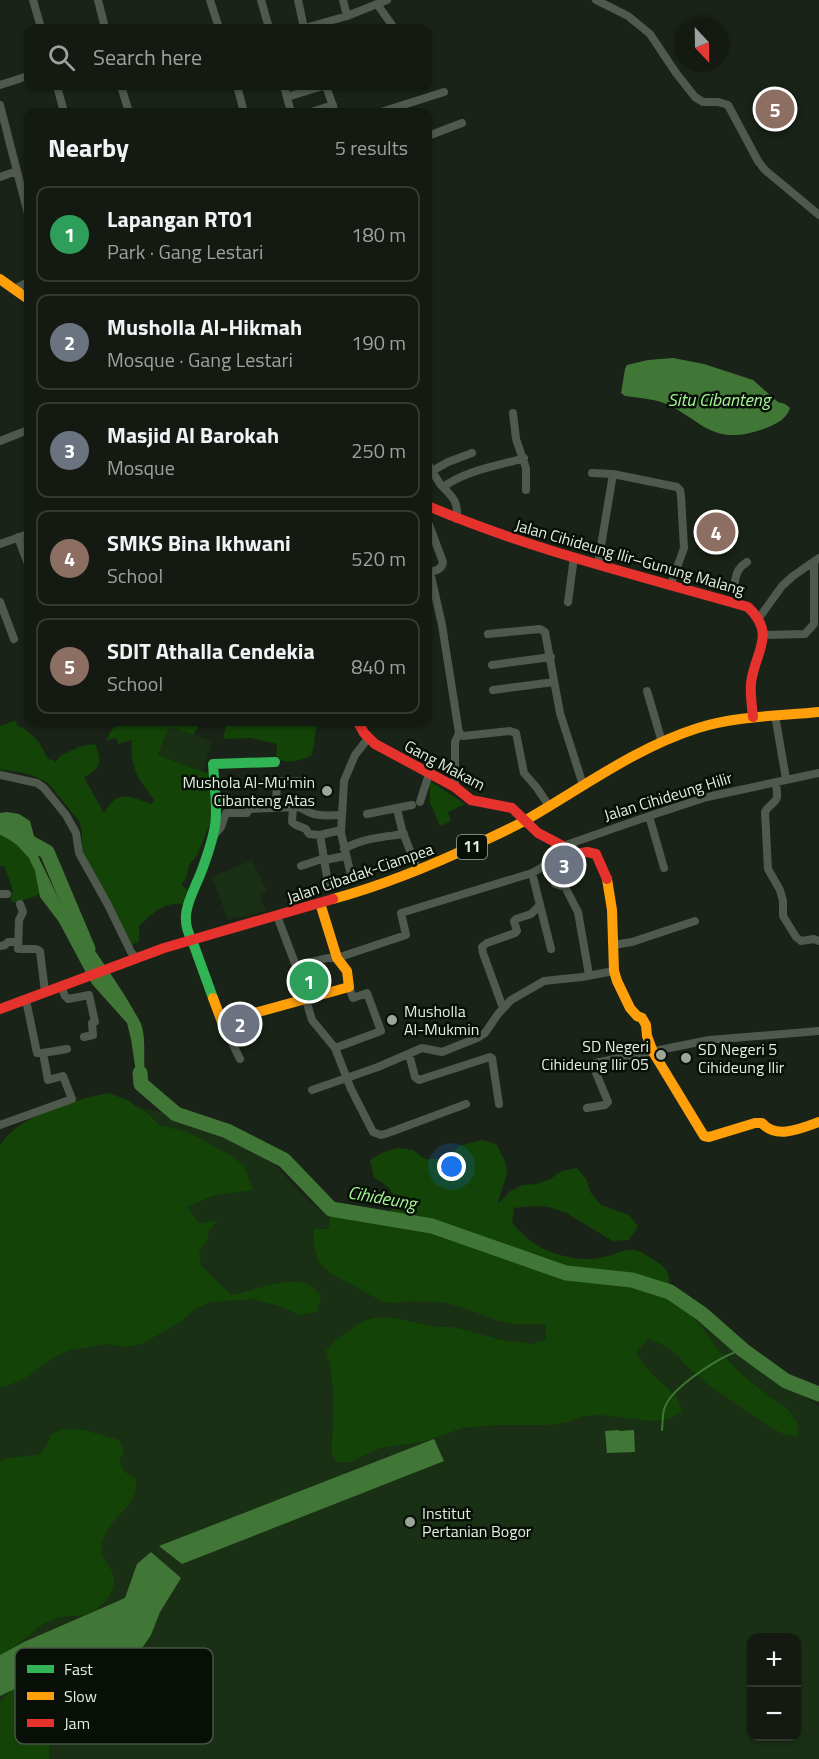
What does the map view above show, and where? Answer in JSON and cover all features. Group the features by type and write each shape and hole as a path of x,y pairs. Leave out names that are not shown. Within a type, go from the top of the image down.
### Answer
{"main road":[{"path":"0,279 24,296"},
{"name":"Jalan Cihideung Ilir–Gunung Malang","path":"432,508 517,541 739,603 748,607 759,618"},
{"path":"753,717 751,682 764,635 759,618"},
{"name":"Jalan Cibadak-Ciampea","path":"0,1009 136,958 362,891 418,871 525,821 631,758 662,742 698,728 753,717 819,712"},
{"name":"Gang Makam","path":"360,726 375,744 428,776 455,787 471,800 506,805 516,810 525,821"},
{"path":"275,762 238,765 213,764 217,816 185,920 222,1022 348,987 347,971 337,958 320,903"},
{"path":"525,821 538,833 578,854 592,852 596,854 603,866 609,893 616,981 630,1008 644,1022 653,1052 704,1136 709,1137 755,1123 762,1123 768,1130 783,1132 819,1122"}],"street":[{"path":"33,0 40,24"},
{"path":"98,0 104,24"},
{"path":"210,0 218,24"},
{"path":"261,0 268,24"},
{"path":"298,0 304,24"},
{"path":"343,0 347,16"},
{"path":"596,0 627,16 650,34 676,74 696,97 703,102 728,105 765,170 819,215"},
{"path":"319,24 384,1 393,24"},
{"path":"0,85 24,77"},
{"path":"58,90 63,108"},
{"path":"122,90 128,108"},
{"path":"238,90 243,108"},
{"path":"285,90 290,108"},
{"path":"287,97 311,90"},
{"path":"326,90 334,108"},
{"path":"394,108 444,92"},
{"path":"0,105 24,198"},
{"path":"432,134 462,123"},
{"path":"0,177 17,171"},
{"path":"14,289 24,284"},
{"path":"513,413 516,439 526,468 526,490"},
{"path":"0,441 24,432"},
{"path":"432,466 472,453"},
{"path":"443,487 476,470 524,458"},
{"path":"432,470 453,497 457,519"},
{"path":"592,473 613,474 679,488 684,548 671,584"},
{"path":"598,564 613,474"},
{"path":"432,533 443,562 438,570 432,571"},
{"path":"0,544 24,535"},
{"path":"18,537 24,553"},
{"path":"568,602 574,557"},
{"path":"759,618 782,586 816,560"},
{"path":"764,635 805,634 814,624 816,560"},
{"path":"739,603 735,580 739,567 747,562"},
{"path":"432,584 442,625 459,733 456,742 455,787"},
{"path":"0,602 14,639"},
{"path":"488,633 540,629 545,632 560,713 583,785"},
{"path":"492,665 551,657"},
{"path":"493,690 554,682"},
{"path":"646,692 662,742"},
{"path":"775,715 786,780"},
{"path":"459,733 463,736 510,731 516,734 524,773 549,806"},
{"path":"350,871 344,853 341,830 344,781 360,747 369,738"},
{"name":"Jalan Cihideung Hilir","path":"563,846 707,796 819,773"},
{"path":"0,775 37,783 44,788 66,815 76,833 79,853 136,958"},
{"path":"367,814 416,803 428,776"},
{"path":"266,781 307,781"},
{"path":"276,808 277,781"},
{"path":"776,782 777,798 765,812 768,869 780,890 783,915 796,937 801,941 814,939 819,941"},
{"path":"212,836 221,827 226,813 247,813 249,809 302,807 320,816 342,814"},
{"path":"293,808 292,822 306,829 309,834 320,835 341,830"},
{"path":"397,808 418,871"},
{"path":"649,816 664,868"},
{"path":"301,866 344,853 362,841 404,834"},
{"path":"320,835 328,883"},
{"path":"296,966 327,958 337,958 406,935 401,914 532,873 541,868 563,846"},
{"path":"550,858 555,884 565,887 578,912 589,975"},
{"path":"532,873 551,949"},
{"path":"20,904 23,912 19,920 18,949 39,951 45,992"},
{"path":"503,1008 482,947 515,933 517,931 514,921 531,914 540,905"},
{"path":"278,916 312,1020 335,1048 346,1078 373,1132 388,1133 466,1104"},
{"path":"613,945 632,942 695,921"},
{"path":"0,946 8,942 18,942"},
{"path":"312,1090 422,1048 442,1052 482,1036 512,1000 544,981 614,971"},
{"path":"66,984 64,996 68,999 89,995 95,1022 92,1023 93,1035 84,1037"},
{"path":"335,1048 381,1031 367,993 353,998 348,987"},
{"path":"0,1001 22,1001 37,1053 67,1049"},
{"path":"222,1022 240,1059"},
{"path":"587,1108 605,1105 608,1102 594,1068 595,1063 709,1040 819,1031"},
{"path":"0,1125 72,1099 63,1076 48,1080 43,1053"},
{"path":"409,1054 415,1077 418,1080 492,1058 499,1104"}],"shaded area":[{"path":"16,720 17,726 28,731 36,739 48,759 56,762 60,756 81,746 95,744 99,764 94,771 84,777 104,813 109,805 119,797 130,797 151,804 154,800 136,772 132,758 132,740 119,744 116,738 106,741 116,726 169,726 158,755 211,773 212,819 197,855 189,865 186,879 181,884 187,890 183,904 170,905 154,913 139,926 139,941 132,945 84,854 79,821 49,784 26,774 0,770 0,726"},
{"path":"169,726 212,741 203,772 158,755"},
{"path":"169,726 198,726 194,735"},
{"path":"226,726 317,726 311,756 289,762 276,757 277,744 251,738 223,739"},
{"path":"430,781 465,804 448,812 451,821 440,826 430,803"},
{"path":"0,827 33,858 41,892 36,896 14,903 11,901 12,887 4,866 0,866"},
{"path":"252,860 267,891 260,894 265,911 228,920 212,877"},
{"path":"109,1093 127,1100 148,1114 159,1125 190,1133 233,1157 244,1166 253,1190 212,1196 187,1207 199,1223 218,1221 209,1230 207,1241 199,1252 201,1266 231,1295 282,1282 311,1286 321,1296 317,1312 300,1315 253,1299 210,1302 195,1309 180,1322 142,1344 125,1347 107,1344 70,1350 51,1359 24,1379 0,1387 0,1145 20,1125 34,1117 65,1104"},
{"name":"Institut Pertanian Bogor","path":"124,1103 216,1125 271,1161 306,1198 337,1224 608,1281 693,1310 750,1357 819,1407 819,1759 0,1759 0,1155"},
{"path":"482,1140 496,1144 506,1164 507,1174 498,1204 509,1192 522,1185 537,1184 562,1171 577,1168 586,1179 591,1193 601,1205 629,1215 638,1226 629,1240 613,1241 566,1213 549,1207 514,1208 512,1223 533,1243 557,1254 590,1259 635,1250 662,1265 669,1276 670,1293 739,1372 788,1410 797,1422 798,1437 781,1433 767,1425 709,1385 664,1345 648,1339 636,1352 653,1375 677,1397 682,1412 669,1419 652,1421 600,1415 583,1416 549,1425 462,1428 426,1441 380,1448 351,1462 337,1462 332,1454 333,1388 326,1351 335,1340 360,1323 373,1318 389,1317 438,1327 453,1327 502,1340 531,1344 546,1340 546,1324 513,1324 442,1302 383,1302 332,1274 319,1263 314,1246 314,1229 329,1229 331,1209 357,1217 388,1214 397,1200 388,1187 374,1177 370,1160 397,1148 413,1150 425,1159 448,1159 459,1146"},
{"path":"72,1429 119,1440 124,1451 119,1462 125,1472 136,1479 133,1496 108,1529 102,1545 103,1557 114,1577 113,1588 104,1603 94,1610 84,1615 56,1618 39,1627 0,1655 0,1461 40,1454 47,1445 50,1435 60,1430"},
{"path":"15,1688 15,1744 50,1744 49,1759 0,1759 0,1703"}],"water":[{"name":"Situ Cibanteng","path":"673,358 704,364 753,380 778,402 790,408 789,412 774,425 747,434 729,435 704,427 666,404 625,396 621,393 627,365"},
{"path":"0,813 19,814 30,821 36,852 66,914 120,987 138,1018 143,1033 145,1073 150,1087 143,1093 138,1086 127,1023 92,984 59,922 40,897 35,871 29,858 17,845 0,835"},
{"path":"634,1430 635,1452 607,1453 605,1431"},
{"path":"434,1439 444,1461 182,1564 159,1546"},
{"path":"151,1552 181,1578 160,1612 151,1635 142,1648 15,1648 15,1689 0,1696 0,1655 24,1642 125,1598 137,1564"}],"waterway":[{"name":"Cihideung","path":"0,826 47,852 88,949"},
{"name":"Cihideung","path":"140,1073 141,1084 176,1114 227,1131 284,1160 331,1209 432,1226 566,1273 632,1280 670,1292 702,1314 743,1350 786,1381 819,1394"},
{"path":"662,1430 664,1409 677,1390 699,1372 743,1350"}],"traffic: fast":[{"path":"213,998 186,922 188,905 214,831 216,795 213,764 275,762"}],"traffic: slow":[{"path":"0,279 24,296"},
{"path":"333,899 408,874 504,831 631,757 675,736 727,721 819,712"},
{"path":"607,879 612,910 614,971 617,981 630,1008 642,1018 646,1025 653,1052 704,1136 709,1137 755,1123 762,1123 774,1131 782,1132 819,1122"},
{"path":"213,998 222,1022 349,987 347,971 337,958 320,903"}],"traffic: jam":[{"path":"432,508 546,549 748,607 757,617 763,635 751,683 753,717"},
{"path":"360,726 375,744 455,787 471,800 512,808 538,833 578,854 587,852 596,854 607,879"},
{"path":"0,1009 164,948 333,899"}],"place":[{"name":"SDIT Athalla Cendekia","path":"775,109"},
{"name":"SMKS Bina Ikhwani","path":"716,532"},
{"name":"Mushola Al-Mu'min Cibanteng Atas","path":"327,791"},
{"name":"Masjid Al Barokah","path":"564,865"},
{"name":"Lapangan RT01","path":"309,981"},
{"name":"Musholla Al-Mukmin","path":"392,1020"},
{"name":"Musholla Al-Hikmah","path":"240,1024"},
{"name":"SD Negeri Cihideung Ilir 05","path":"661,1055"},
{"name":"SD Negeri 5 Cihideung Ilir","path":"686,1058"},
{"name":"Institut Pertanian Bogor","path":"410,1522"}]}
